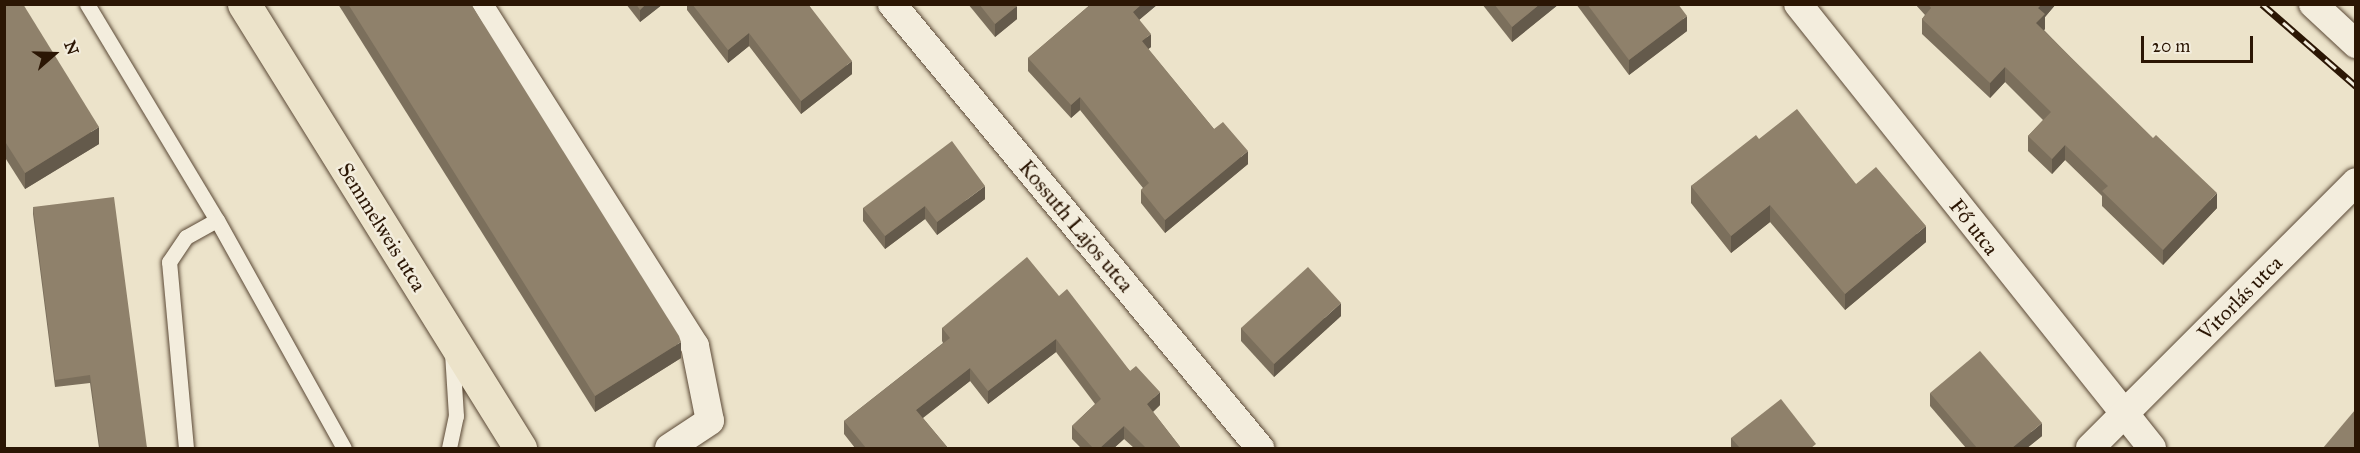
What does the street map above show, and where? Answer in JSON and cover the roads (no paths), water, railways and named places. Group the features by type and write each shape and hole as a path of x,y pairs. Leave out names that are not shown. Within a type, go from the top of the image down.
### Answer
{"main road":[{"name":"Semmelweis utca","path":"244,4 520,448"}],"street":[{"path":"478,4 695,346 710,421 669,448"},
{"name":"Kossuth Lajos utca","path":"892,4 1260,448"},
{"name":"Fő utca","path":"1798,4 2152,448"},
{"path":"2313,4 2355,44"},
{"name":"Vitorlás utca","path":"2090,448 2355,182"}],"lane":[{"path":"87,4 217,220 344,448"},
{"path":"186,448 169,262 186,237 217,220"},
{"path":"449,448 456,416 451,337"}],"railway":[{"path":"2262,4 2356,86"}]}
